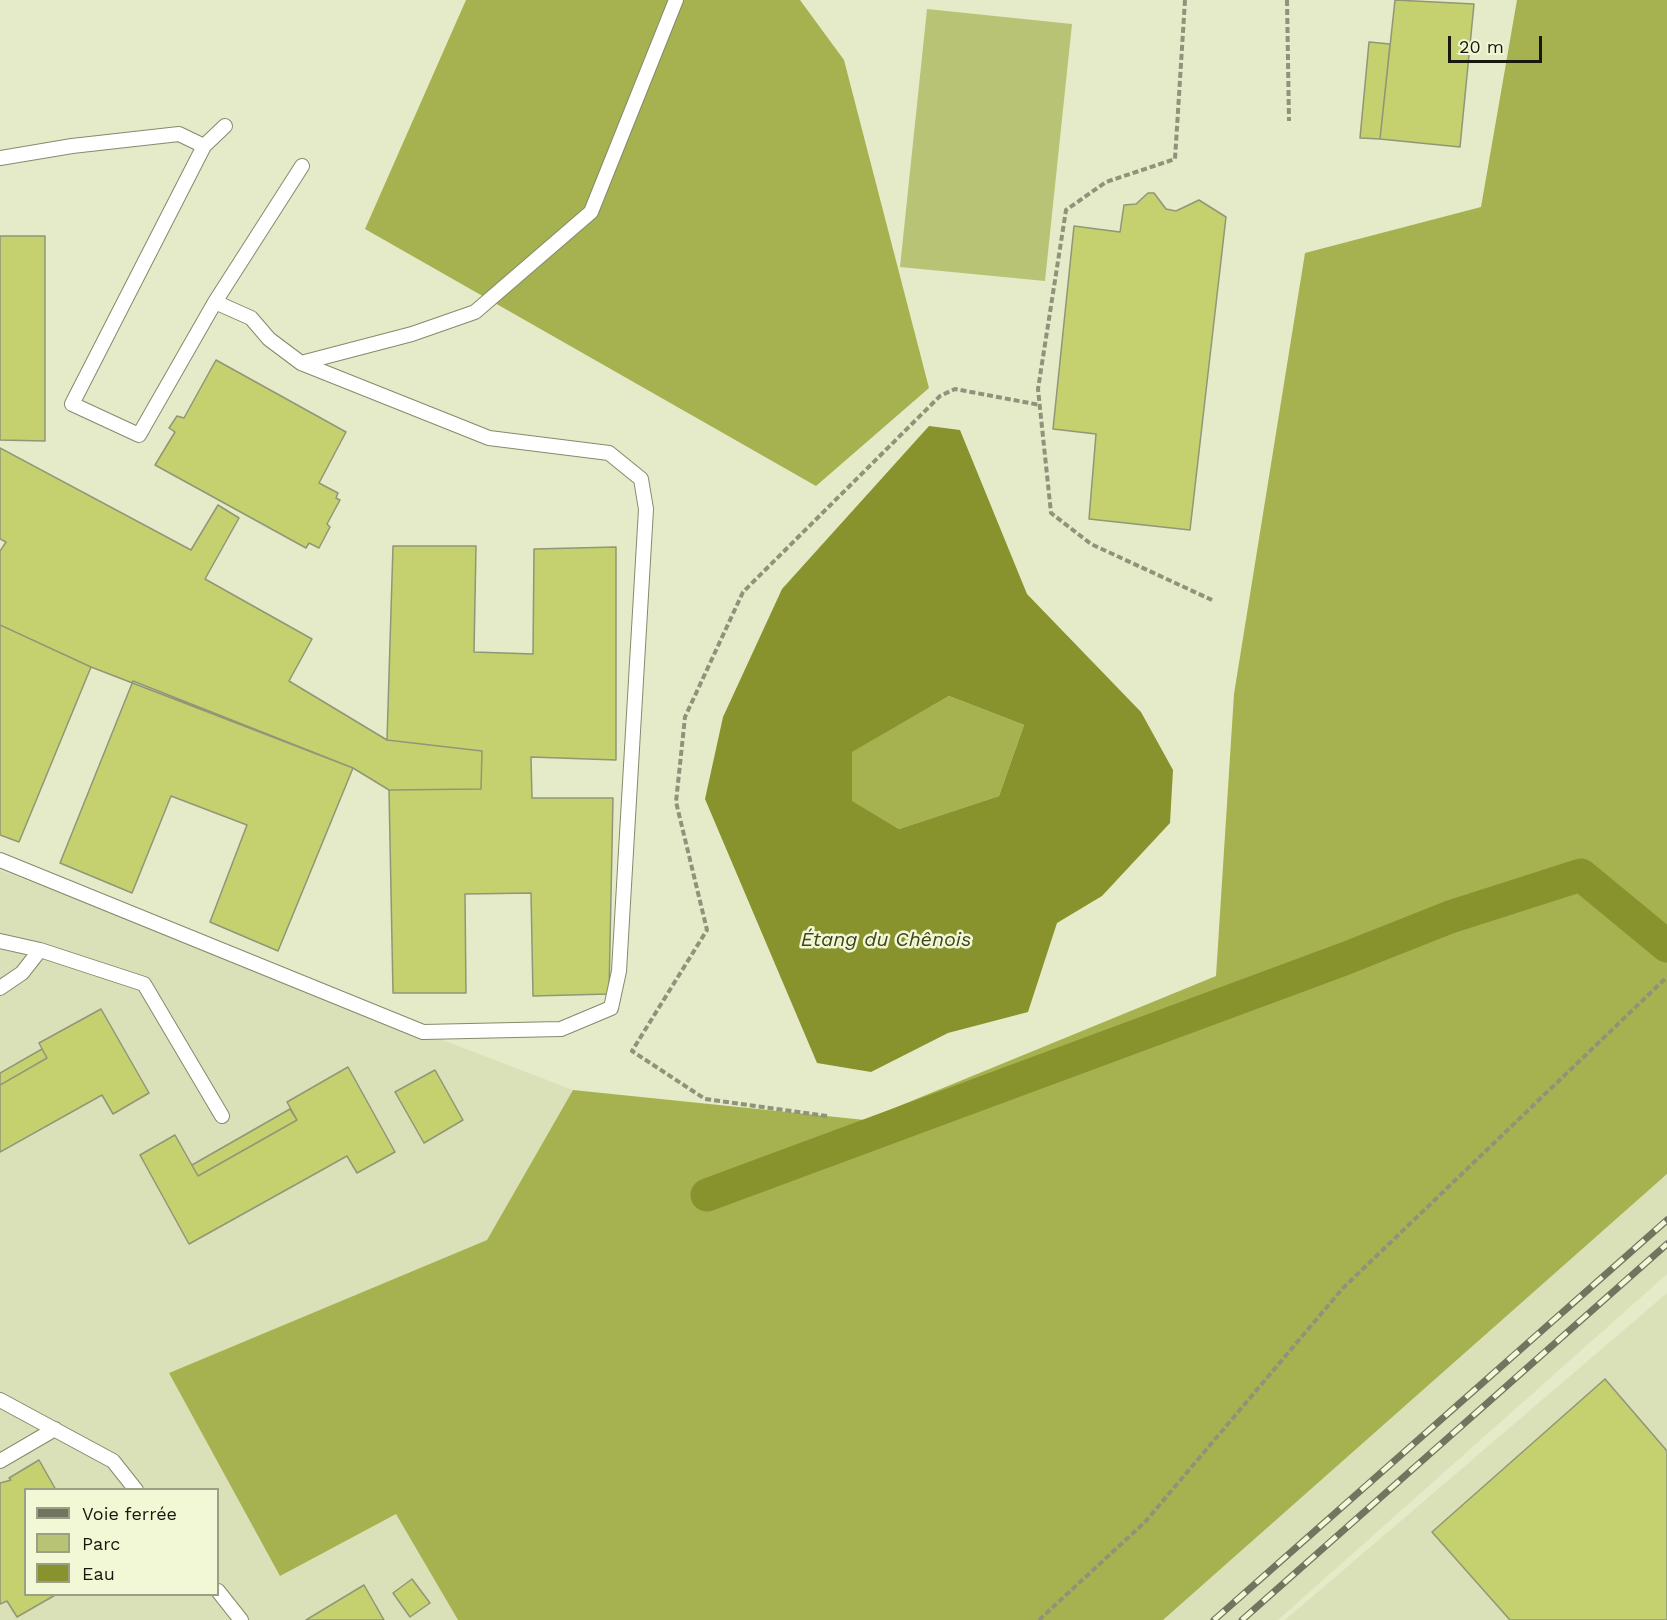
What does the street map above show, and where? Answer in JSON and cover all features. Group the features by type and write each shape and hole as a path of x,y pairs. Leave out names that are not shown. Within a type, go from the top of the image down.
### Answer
{"lane":[{"path":"301,363 412,334 475,312 591,212 676,0"},
{"path":"225,126 204,146 72,404 139,435 214,302 302,166"},
{"path":"0,158 72,146 179,134 204,146"},
{"path":"0,860 423,1032 561,1029 611,1008 619,971 646,509 641,479 609,453 489,438 301,363 269,339 250,318 214,302"},
{"path":"0,941 40,950 144,984 222,1116"},
{"path":"0,988 22,973 40,950"},
{"path":"0,1400 113,1461 134,1488"},
{"path":"0,1461 55,1429"},
{"path":"219,1592 241,1620"}],"path":[{"path":"1185,0 1175,159 1106,182 1066,210 1038,389 1051,513 1091,544 1212,600"},
{"path":"1287,0 1289,122"},
{"path":"827,1116 705,1099 632,1051 707,930 676,802 685,717 743,592 940,396 955,389 1040,405"},
{"path":"1039,1620 1145,1522 1342,1288 1667,976"}],"shaded area":[{"path":"466,0 800,0 844,60 929,388 816,486 365,229"},
{"path":"1517,0 1667,0 1667,1174 1163,1620 458,1620 396,1514 280,1576 169,1373 487,1240 573,1090 865,1120 1216,976 1234,694 1305,253 1481,207"},
{"path":"949,696 1024,725 999,796 899,829 851,801 851,752"},
{"path":"0,870 573,1090 487,1240 169,1373 396,1513 458,1620 0,1620"},
{"path":"1667,1174 1667,1274 1278,1620 1163,1620"},
{"path":"1667,1293 1667,1620 1285,1620"}],"green space":[{"path":"927,9 1072,24 1045,281 900,267"}],"water":[{"name":"Étang du Chênois","path":"929,426 960,430 1027,594 1141,712 1173,770 1170,823 1102,896 1057,923 1028,1012 948,1033 871,1072 817,1063 705,799 723,717 782,589","holes":["949,696 1024,725 999,796 899,829 852,801 852,752"]}],"building":[{"path":"1395,0 1474,4 1460,147 1380,139"},
{"path":"1369,42 1390,44 1380,139 1360,138"},
{"path":"1148,193 1154,193 1166,209 1176,211 1199,200 1226,217 1190,530 1089,519 1096,434 1053,429 1074,226 1120,232 1124,205 1136,204"},
{"path":"0,236 45,236 45,441 0,440"},
{"path":"216,360 346,432 319,483 338,493 336,498 340,500 327,524 330,527 319,548 309,543 306,548 155,465 175,432 169,428 177,416 184,418"},
{"path":"0,448 191,550 218,505 239,518 205,579 312,639 289,681 387,740 482,751 481,789 389,790 353,768 91,667 0,625 0,551 6,542 0,539"},
{"path":"393,546 476,546 474,652 533,654 534,549 616,547 616,760 531,757 532,798 613,798 609,994 533,996 531,893 465,894 466,993 393,993 389,790 481,789 482,751 387,740"},
{"path":"0,625 91,667 19,842 0,835"},
{"path":"133,681 353,768 278,951 210,922 247,825 171,796 132,893 60,863"},
{"path":"101,1009 149,1093 113,1114 102,1095 0,1152 0,1085 47,1058 39,1043"},
{"path":"42,1049 47,1058 0,1085 0,1073"},
{"path":"348,1067 395,1152 357,1173 347,1156 189,1244 140,1155 175,1135 198,1176 297,1120 287,1102"},
{"path":"435,1070 463,1120 424,1143 395,1092"},
{"path":"290,1109 297,1120 198,1176 192,1165"},
{"path":"1605,1379 1667,1451 1667,1620 1510,1620 1432,1532"},
{"path":"39,1460 55,1488 24,1488 24,1596 54,1596 17,1617 7,1601 0,1604 0,1483 11,1480 9,1478"},
{"path":"412,1579 430,1603 410,1617 393,1593"},
{"path":"364,1585 384,1620 306,1620"}],"waterway":[{"path":"707,1195 1344,959 1450,917 1581,875 1667,946"}],"railway":[{"path":"1214,1620 1667,1220"},
{"path":"1242,1620 1667,1244"}]}
